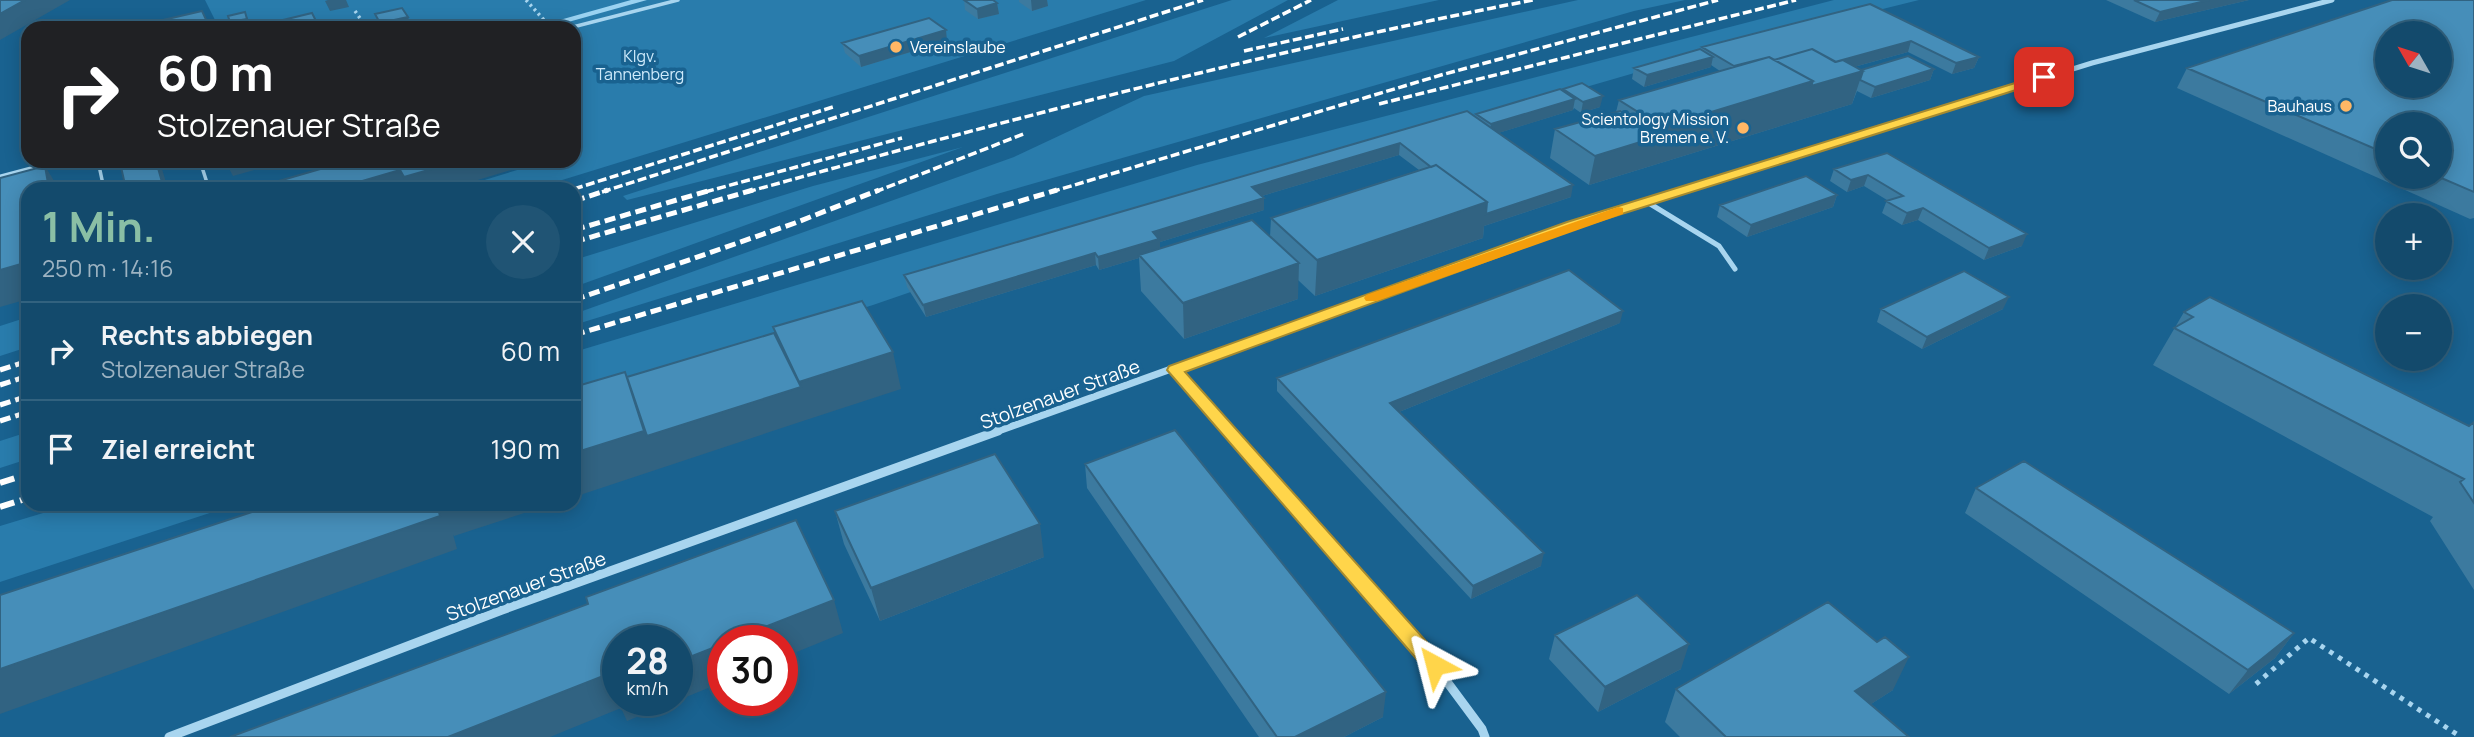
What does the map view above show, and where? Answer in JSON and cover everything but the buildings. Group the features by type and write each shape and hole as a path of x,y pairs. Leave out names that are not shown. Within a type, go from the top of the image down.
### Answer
{"street":[{"name":"Stolzenauer Straße","path":"169,737 502,610 1559,230 2092,63 2332,0"},
{"path":"0,177 34,168"},
{"path":"1175,370 1419,644 1482,729 1485,737"}],"lane":[{"path":"581,25 678,0"},
{"path":"1647,202 1719,246 1735,268"}],"path":[{"path":"526,0 546,21"},
{"path":"355,11 362,21"},
{"path":"2256,684 2309,638 2461,737"}],"green space":[{"name":"Klgv. Tannenberg","path":"205,0 1146,0 556,182 478,182 524,168 581,168 581,21 216,21"},
{"path":"1232,0 1288,0 1174,61 627,200 623,196"},
{"path":"1338,0 1439,0 1264,38"},
{"path":"1578,0 1685,0 1634,11 997,194 581,323 581,312 1014,157 1144,96"},
{"path":"1834,0 1919,0 1693,56 1070,237 873,305 581,396 581,350 1197,165"},
{"path":"963,147 581,284 581,258 813,186"},
{"path":"21,319 21,349 0,356 0,326"},
{"path":"21,434 21,461 0,468 0,441"},
{"path":"50,511 216,511 0,582 0,526"}],"waterway":[{"path":"562,21 642,0"}],"railway":[{"path":"602,192 1203,0"},
{"path":"1238,37 1311,0"},
{"path":"747,192 1236,64 1533,0"},
{"path":"1051,192 1441,75 1718,0"},
{"path":"1379,104 1796,0"},
{"path":"1244,51 1343,29"},
{"path":"581,187 836,106"},
{"path":"875,192 1026,133"},
{"path":"705,192 902,138"},
{"path":"581,199 608,190"},
{"path":"581,228 711,190"},
{"path":"581,240 753,190"},
{"path":"581,298 795,223 879,190"},
{"path":"581,333 1057,190"},
{"path":"0,370 21,363"},
{"path":"0,385 21,378"},
{"path":"0,405 21,398"},
{"path":"0,421 21,414"},
{"path":"0,483 21,476"},
{"path":"0,507 21,500"}],"slow traffic":[{"path":"1371,298 1618,211"}],"place":[{"name":"Vereinslaube","path":"896,47"},
{"name":"Bauhaus","path":"2346,106"},
{"name":"Scientology Mission Bremen e. V.","path":"1743,128"}],"route":[{"path":"1435,665 1175,370 1572,225 2044,77"}]}
